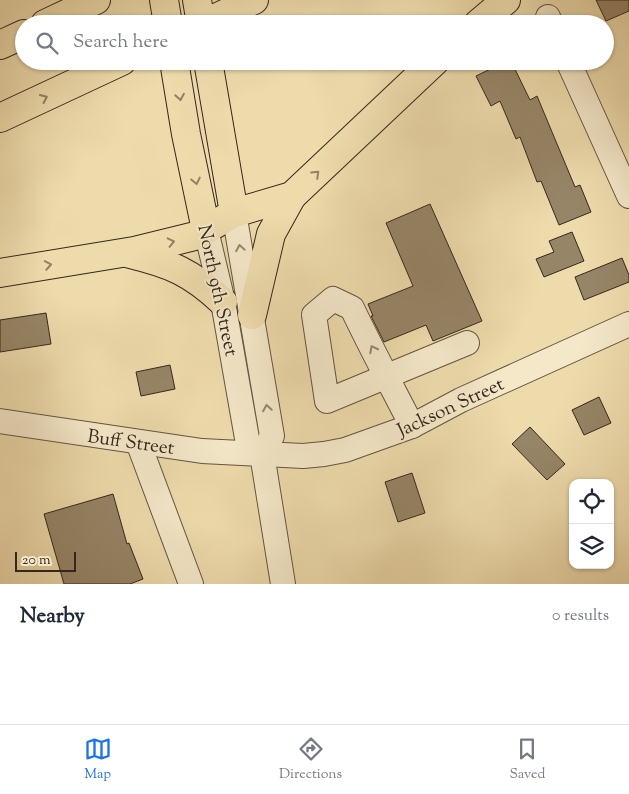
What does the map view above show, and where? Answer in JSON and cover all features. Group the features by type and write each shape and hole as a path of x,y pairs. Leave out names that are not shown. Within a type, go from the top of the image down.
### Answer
{"main road":[{"path":"64,15 96,0"},
{"path":"164,0 166,15"},
{"path":"197,0 200,15"},
{"path":"222,15 254,0"},
{"path":"488,15 506,0"},
{"path":"0,45 15,38"},
{"path":"0,118 103,70"},
{"name":"North 9th Street","path":"175,70 186,134 206,230"},
{"name":"North 9th Street","path":"210,70 234,214"},
{"path":"252,315 272,234 292,196 425,70"},
{"path":"0,273 124,252 195,236 234,214 292,196"},
{"path":"124,252 168,264 204,284 223,302"}],"street":[{"path":"572,70 629,196"},
{"name":"North 9th Street","path":"206,230 223,302 248,444 262,454 272,436 234,214"},
{"path":"412,426 387,377 352,308 333,299 314,315 327,401 387,377 467,343"},
{"name":"Jackson Street","path":"262,454 303,456 345,450 412,426 460,400 629,324"},
{"name":"Buff Street","path":"0,421 202,451 262,454"},
{"path":"138,442 191,584"},
{"path":"262,454 283,584"}],"building":[{"path":"596,0 629,0 629,11 614,18 614,15 603,15"},
{"path":"488,70 515,70 530,100 537,96 575,187 580,185 591,212 559,225 541,181 537,182 520,137 516,139 500,101 491,106 476,76"},
{"path":"430,204 482,321 433,341 426,325 384,342 371,316 373,316 368,304 413,286 386,223"},
{"path":"572,232 584,261 544,277 536,259 554,252 549,241"},
{"path":"622,258 629,275 629,282 584,300 575,277"},
{"path":"46,313 51,344 0,352 0,320"},
{"path":"170,365 175,389 141,396 136,372"},
{"path":"599,397 611,423 584,435 572,410"},
{"path":"530,427 565,464 547,480 512,444"},
{"path":"412,473 425,513 398,522 385,482"},
{"path":"113,494 127,544 129,543 143,579 130,584 64,584 44,514"}]}
